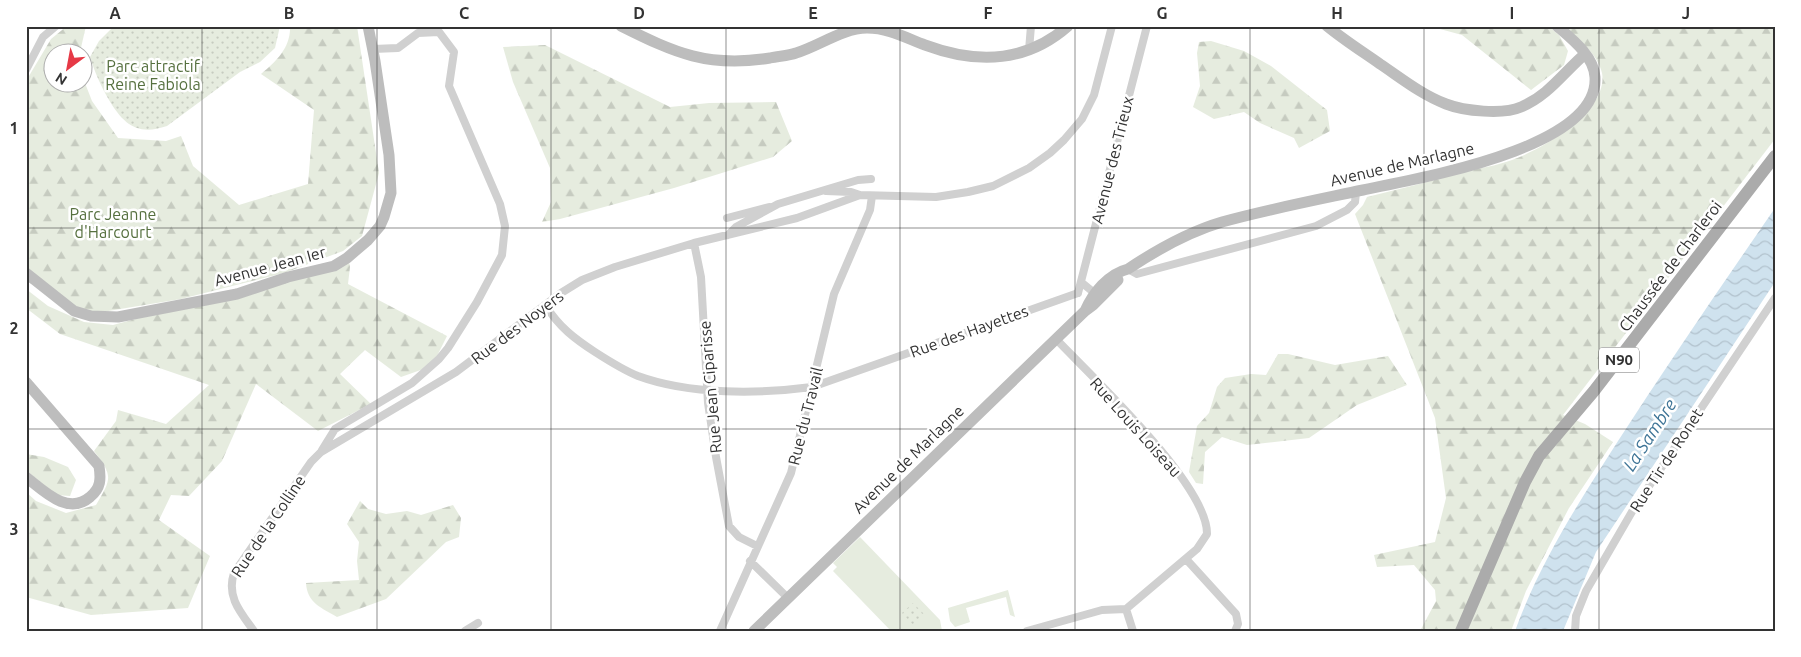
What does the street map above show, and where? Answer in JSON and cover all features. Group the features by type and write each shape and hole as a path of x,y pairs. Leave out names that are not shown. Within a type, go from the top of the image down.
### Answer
{"main road":[{"name":"Avenue Jean Ier","path":"26,273 74,311 91,316 118,317 237,294 288,277 334,266 347,258 368,240 380,226 391,193 389,155 368,26"},
{"path":"621,26 683,54 727,62 795,54 851,30 865,28 895,32 932,48 966,56 998,58 1041,46 1068,26"},
{"path":"1327,26 1416,88 1446,104 1471,109 1506,112 1520,108 1534,101 1554,86 1585,54"},
{"name":"Avenue de Marlagne","path":"754,631 1056,339 1091,302 1100,287 1117,274 1163,246 1200,229 1266,211 1489,161 1546,137 1574,117 1585,107 1594,85 1595,76 1585,54 1557,26"},
{"name":"Chaussée de Charleroi","path":"1461,631 1524,482 1536,462 1634,341 1775,156"},
{"path":"26,382 98,466 101,480 92,496 80,503 71,505 58,500 26,478"}],"street":[{"path":"26,70 43,37 56,26"},
{"path":"1029,50 1031,26"},
{"name":"Rue des Noyers","path":"321,452 456,372 561,293 582,280 615,267 694,243 797,218 860,196 936,197 968,192 992,186 1029,168 1050,153 1082,119 1094,95 1112,26"},
{"name":"Avenue des Trieux","path":"1078,293 1147,26"},
{"path":"321,452 335,429 412,383 439,359 477,302 502,255 505,226 500,204 449,86 454,52 439,32 418,33 398,48 373,49"},
{"name":"Rue des Noyers","path":"727,218 858,180 871,179"},
{"name":"Rue des Noyers","path":"822,190 851,192 860,196"},
{"path":"1128,269 1137,274 1316,226 1347,210 1355,202 1356,192"},
{"name":"Rue du Travail","path":"720,631 791,473 834,294 870,210 872,196"},
{"name":"Rue des Noyers","path":"728,235 736,227 778,204"},
{"name":"Rue Jean Ciparisse","path":"694,243 701,277 707,390 716,458 729,526 739,537 757,546"},
{"path":"1081,282 1091,302"},
{"path":"1078,293 1091,302"},
{"name":"Rue des Hayettes","path":"546,306 573,338 620,368 639,377 673,386 707,390 772,392 812,387 1078,293"},
{"name":"Rue Tir de Ronet","path":"1575,631 1576,616 1586,591 1633,510 1775,298"},
{"name":"Rue Louis Loiseau","path":"1056,339 1155,444 1178,472 1204,517 1207,534 1197,549 1186,559"},
{"name":"Rue de la Colline","path":"254,631 238,610 230,583 234,573 311,462 321,452"},
{"path":"1027,631 1102,610 1126,609 1186,559 1236,614 1238,624 1235,631"},
{"path":"750,561 788,598"},
{"path":"1126,609 1133,631"},
{"path":"464,631 478,623"}],"green space":[{"name":"Parc Jeanne d'Harcourt","path":"67,26 86,26 82,42 49,42"},
{"name":"Parc attractif Reine Fabiola","path":"114,26 280,26 275,48 260,62 240,72 167,126 148,130 140,129 126,122 103,90 92,63 92,53 99,41"},
{"name":"Parc Jeanne d'Harcourt","path":"290,26 357,26 379,173 362,236 343,251 284,273 181,299 96,313 78,309 26,281 26,81 42,54 42,92 88,92 92,101 118,138 166,141 181,136 193,166 239,205 308,184 314,110 261,74 282,53 288,41"},
{"path":"1438,26 1548,26 1559,35 1568,51 1564,65 1531,90 1462,35 1440,29"},
{"path":"1564,26 1775,26 1775,139 1563,415 1585,424 1613,442 1569,508 1526,591 1511,631 1420,631 1436,601 1435,590 1414,565 1377,567 1374,555 1435,542 1446,498 1435,418 1355,214 1367,197 1500,164 1524,155 1555,138 1584,115 1595,101 1601,87 1602,73 1592,53"},
{"path":"1211,41 1244,51 1271,66 1327,110 1330,131 1299,148 1294,138 1260,123 1244,112 1214,119 1193,107 1200,86 1197,53 1199,42"},
{"path":"545,45 670,107 709,103 776,102 792,141 773,157 674,188 560,219 542,222 551,202 550,168 513,82 503,47"},
{"path":"349,262 348,284 447,336 432,366 401,377 365,350 340,374 371,404 318,431 256,384 222,461 189,496 171,495 159,520 210,556 188,608 91,615 26,597 26,492 36,501 66,513 96,505 105,489 108,477 105,466 94,451 116,421 118,410 166,424 209,385 60,334 26,308 26,289 48,306 84,322 113,325"},
{"path":"1278,354 1288,354 1335,365 1388,356 1407,385 1357,405 1309,438 1247,445 1222,437 1205,452 1203,484 1196,483 1189,472 1197,426 1209,413 1217,387 1225,378 1251,374 1266,375"},
{"path":"26,454 44,457 68,467 76,480 70,496 56,495 26,470"},
{"path":"360,501 368,509 386,514 407,511 421,515 453,505 461,518 459,537 446,542 386,599 337,617 321,608 312,600 306,583 359,580 357,561 359,542 347,524"},
{"path":"860,537 940,620 942,631 891,631 833,571 837,567 833,563"},
{"path":"1008,590 1015,617 1010,615 1006,597 966,608 970,622 955,627 950,621 948,608"},
{"path":"913,603 925,615 914,626 902,613"}],"water":[{"name":"La Sambre","path":"1775,208 1775,282 1596,552 1563,631 1515,631 1548,557 1589,487 1715,295"}]}
